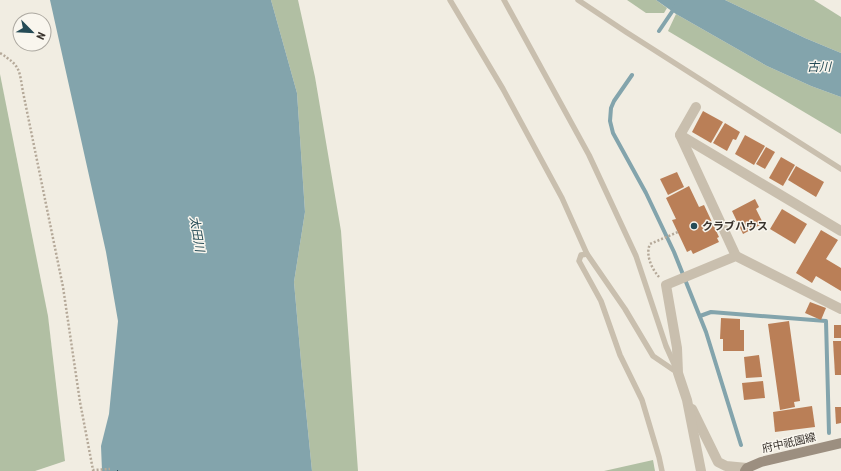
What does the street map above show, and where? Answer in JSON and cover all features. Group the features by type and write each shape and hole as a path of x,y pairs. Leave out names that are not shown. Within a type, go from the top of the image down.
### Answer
{"main road":[{"name":"府中祇園線","path":"746,470 761,462 841,443"}],"street":[{"path":"680,135 696,107"},
{"path":"680,135 841,231"},
{"path":"680,135 736,256 841,309"},
{"path":"701,471 687,400 678,373 677,348 666,285 736,256"},
{"path":"687,400 718,462 726,466 746,470"}],"lane":[{"path":"450,0 503,89 562,198 587,254 625,309 653,356 678,373"},
{"path":"504,0 589,155 636,256 666,346 678,373"},
{"path":"578,0 841,169"},
{"path":"587,254 581,255 579,261 601,301 620,355 642,400 662,471"}],"path":[{"path":"0,53 11,60 19,71 63,287 80,402 93,470 110,470"},
{"path":"666,285 654,271 648,254 648,248 650,244 678,232"}],"green space":[{"path":"271,0 298,0 315,77 341,231 358,471 312,471 294,282 305,212 297,93"},
{"path":"627,0 656,0 667,8 664,13 646,13"},
{"path":"725,0 814,0 841,17 841,53 805,38"},
{"path":"676,14 767,66 811,86 841,97 841,134 668,31"},
{"path":"0,74 48,316 65,461 35,471 0,471"},
{"path":"653,460 655,471 604,471"}],"water":[{"name":"太田川","path":"50,0 271,0 297,93 305,212 294,282 312,471 102,471 101,446 109,414 118,321 106,252"},
{"name":"古川","path":"656,0 725,0 805,38 841,53 841,97 811,86 767,66 676,14"}],"building":[{"path":"703,111 723,122 711,143 692,132"},
{"path":"725,123 740,132 736,140 733,139 727,151 713,143"},
{"path":"745,135 765,146 754,165 735,154"},
{"path":"766,147 775,152 765,169 756,164"},
{"path":"781,157 795,165 783,186 769,178"},
{"path":"796,166 824,182 816,197 788,180"},
{"path":"677,172 684,187 668,195 660,179"},
{"name":"クラブハウス","path":"689,186 699,207 704,205 719,237 717,238 719,242 693,254 691,250 687,252 672,220 676,219 666,198"},
{"path":"755,199 759,207 756,209 762,221 759,223 760,225 743,234 732,211"},
{"path":"782,209 807,224 795,244 770,229"},
{"path":"821,230 838,240 826,259 841,268 841,291 816,276 812,283 796,273"},
{"path":"810,302 826,308 821,320 805,313"},
{"path":"721,318 740,319 740,330 744,330 744,351 723,351 723,339 720,339"},
{"path":"789,321 800,401 794,402 795,407 780,410 768,324"},
{"path":"834,325 841,325 841,338 834,338"},
{"path":"833,341 841,341 841,375 835,375"},
{"path":"759,355 762,377 746,378 744,357"},
{"path":"763,381 765,398 744,400 742,383"},
{"path":"812,406 815,427 775,432 773,412"},
{"path":"835,407 841,407 841,423 836,424"}],"waterway":[{"path":"659,31 680,0"},
{"path":"632,75 614,101 611,108 610,121 613,133 646,193 674,252 706,332 741,445"},
{"path":"700,316 711,312 826,321 829,433"}],"place":[{"name":"クラブハウス","path":"694,226"}]}
